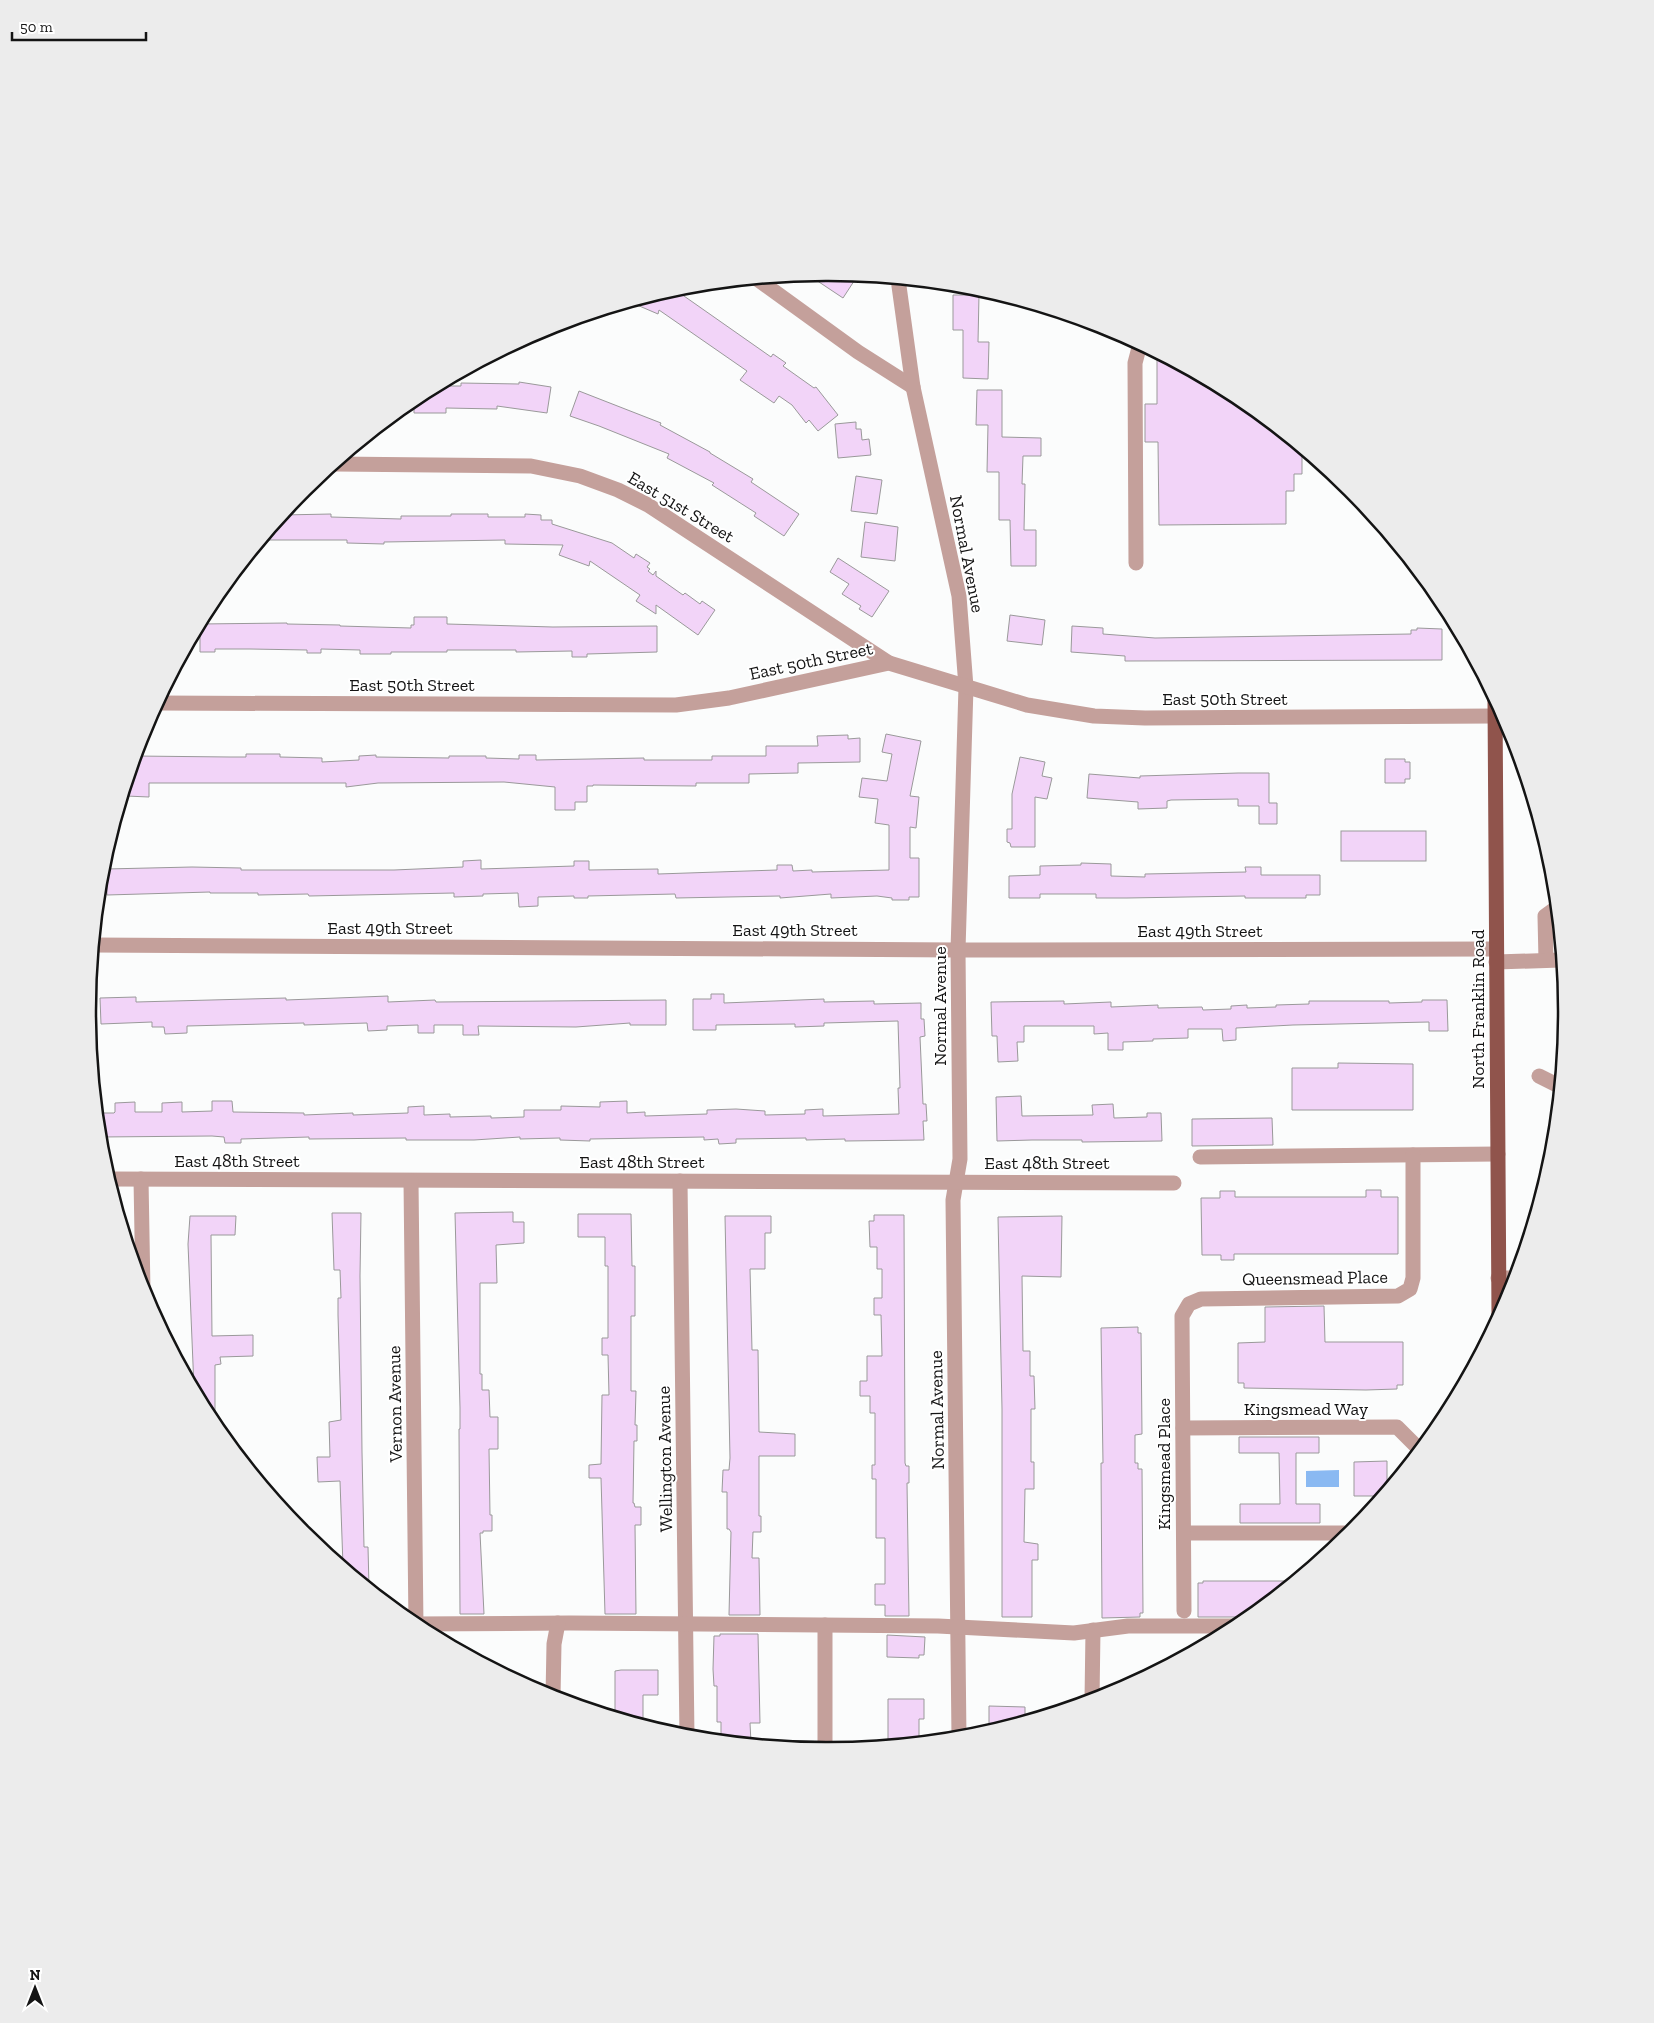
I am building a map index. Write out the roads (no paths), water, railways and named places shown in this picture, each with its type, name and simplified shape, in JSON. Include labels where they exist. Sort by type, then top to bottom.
[{"type":"main road","name":"North Franklin Road","points":[[1496,719],[1498,1300]]},
{"type":"street","points":[[763,284],[858,352],[913,388]]},
{"type":"street","name":"Normal Avenue","points":[[899,285],[913,388],[959,596],[966,687],[958,950],[960,1159],[954,1200],[959,1730]]},
{"type":"street","points":[[1136,563],[1135,364],[1138,351]]},
{"type":"street","name":"East 51st Street","points":[[343,464],[531,466],[580,476],[618,490],[648,505],[889,663]]},
{"type":"street","name":"East 50th Street","points":[[165,704],[676,705],[729,698],[889,663],[1027,705],[1111,718],[1495,716]]},
{"type":"street","points":[[1546,960],[1545,916],[1550,912]]},
{"type":"street","name":"East 49th Street","points":[[100,945],[1496,955],[1556,960]]},
{"type":"street","points":[[1539,1076],[1553,1083]]},
{"type":"street","points":[[1200,1157],[1498,1154]]},
{"type":"street","name":"Queensmead Place","points":[[1182,1316],[1189,1304],[1201,1299],[1398,1296],[1410,1289],[1413,1278],[1413,1155]]},
{"type":"street","name":"East 48th Street","points":[[116,1179],[1174,1183]]},
{"type":"street","points":[[141,1179],[143,1266]]},
{"type":"street","name":"Vernon Avenue","points":[[411,1181],[415,1615]]},
{"type":"street","name":"Wellington Avenue","points":[[680,1181],[687,1728]]},
{"type":"street","points":[[1498,1278],[1507,1278]]},
{"type":"street","name":"Kingsmead Place","points":[[1182,1316],[1184,1611]]},
{"type":"street","name":"Kingsmead Way","points":[[1183,1428],[1397,1427],[1415,1445]]},
{"type":"street","points":[[1184,1533],[1339,1533]]},
{"type":"street","points":[[430,1625],[558,1623],[938,1626],[1074,1633],[1128,1626],[1219,1628]]},
{"type":"street","points":[[553,1689],[554,1644],[558,1623]]},
{"type":"street","points":[[825,1625],[825,1742]]},
{"type":"street","points":[[1092,1692],[1093,1630]]},
{"type":"water","points":[[1339,1470],[1339,1487],[1306,1487],[1306,1471]]}]
